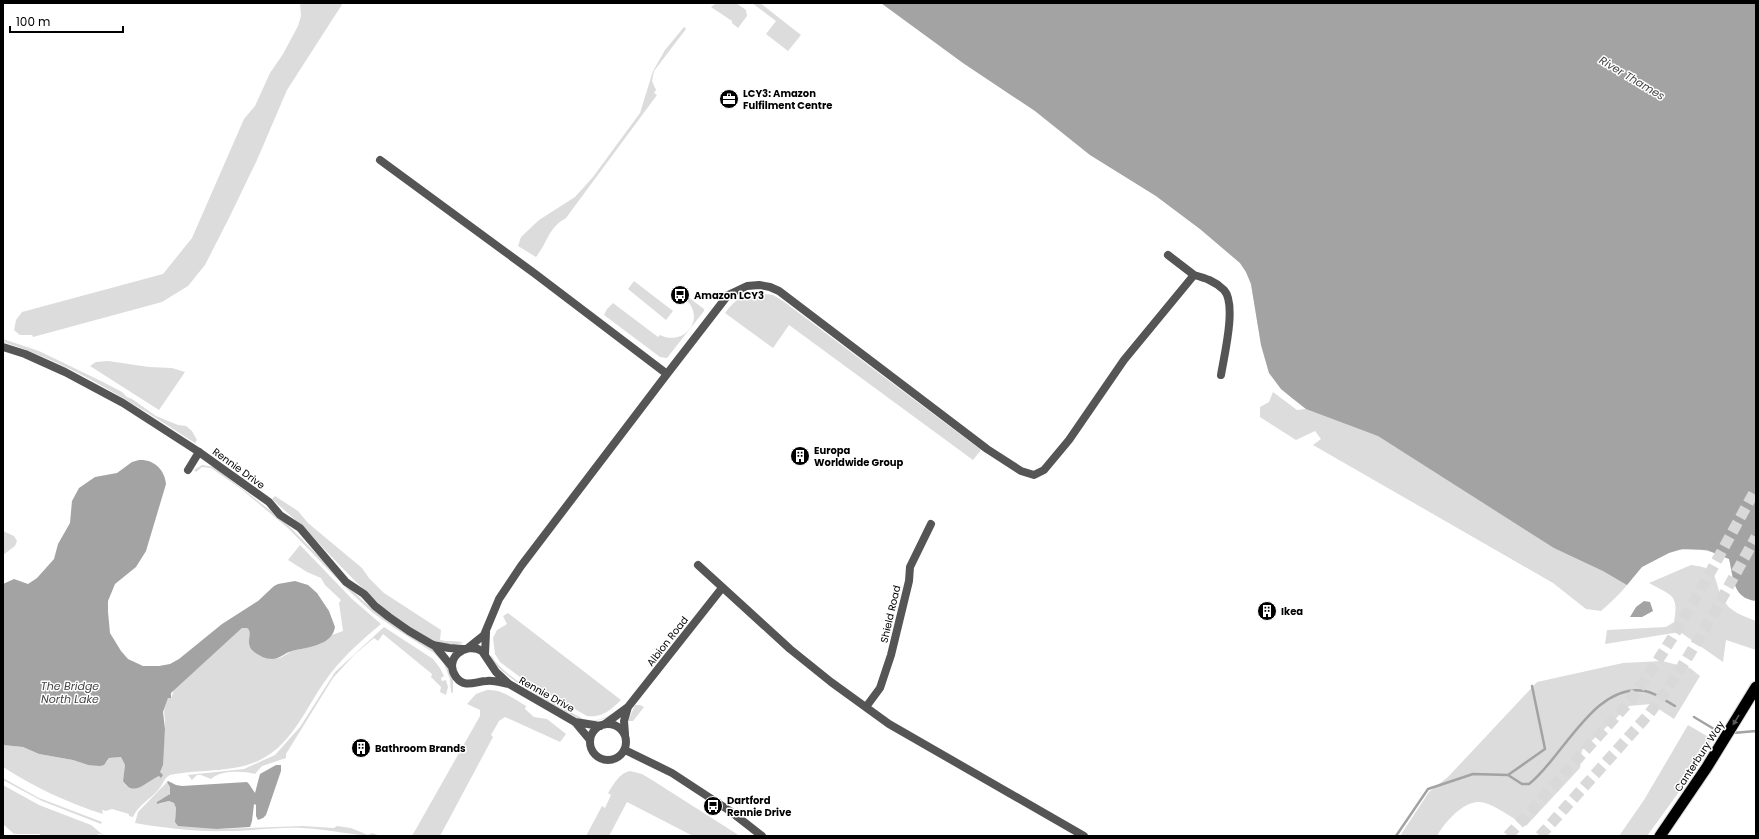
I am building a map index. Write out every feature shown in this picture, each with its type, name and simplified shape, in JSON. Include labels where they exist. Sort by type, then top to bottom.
[{"type":"highway","name":"Canterbury Way","points":[[1660,836],[1707,767],[1756,687]]},
{"type":"street","points":[[380,160],[534,273],[667,374]]},
{"type":"street","points":[[1168,255],[1194,274],[1213,281],[1225,291],[1229,303],[1228,329],[1221,375]]},
{"type":"street","points":[[452,667],[455,656],[484,635],[499,599],[521,566],[728,295],[747,286],[759,285],[770,287],[797,304],[987,449],[1021,471],[1034,475],[1044,470],[1069,440],[1124,360],[1194,274]]},
{"type":"street","name":"Rennie Drive","points":[[3,348],[25,354],[65,372],[123,403],[199,452],[269,502],[280,515],[300,528],[346,582],[364,594],[375,606],[409,632],[433,645],[449,648],[478,648],[485,654],[490,664],[509,684],[575,722],[590,740],[592,752],[601,760],[615,760],[621,756],[625,750]]},
{"type":"street","points":[[188,470],[199,452]]},
{"type":"street","name":"Shield Road","points":[[866,708],[880,688],[894,642],[909,581],[910,567],[931,524]]},
{"type":"street","points":[[698,565],[790,649],[866,708],[905,733],[1084,836]]},
{"type":"street","name":"Albion Road","points":[[602,725],[628,707],[722,588]]},
{"type":"street","points":[[485,654],[486,631]]},
{"type":"street","name":"Rennie Drive","points":[[433,645],[452,667],[456,677],[464,683],[476,684],[495,681],[509,684]]},
{"type":"street","points":[[481,682],[488,674],[490,664]]},
{"type":"street","name":"Albion Road","points":[[625,734],[624,721],[628,707]]},
{"type":"street","name":"Rennie Drive","points":[[575,722],[616,726],[625,734]]},
{"type":"street","points":[[590,740],[595,729],[602,725]]},
{"type":"street","points":[[625,734],[627,745],[625,750],[672,773],[730,811],[762,836]]},
{"type":"shaded area","points":[[300,3],[343,3],[287,90],[257,160],[230,216],[205,265],[188,286],[162,302],[33,337],[32,335],[20,335],[14,330],[16,320],[22,312],[163,274],[192,238],[244,119],[255,106],[270,73],[283,54],[298,26],[301,16]]},
{"type":"shaded area","points":[[717,3],[736,3],[746,10],[747,16],[738,28],[732,23],[732,21],[711,7]]},
{"type":"shaded area","points":[[752,3],[760,3],[801,35],[788,51],[766,34],[776,21]]},
{"type":"shaded area","points":[[881,3],[1756,517],[1756,601],[1748,599],[1738,591],[1733,580],[1729,559],[1707,551],[1685,549],[1663,554],[1643,566],[1638,570],[1621,592],[1601,611],[1586,609],[1553,583],[1313,445],[1321,439],[1315,431],[1296,440],[1260,417],[1260,407],[1269,402],[1273,392],[1297,410],[1306,409],[1281,389],[1269,373],[1261,345],[1251,284],[1240,263],[1200,229],[1156,196],[1090,155],[1035,111],[963,63]]},
{"type":"shaded area","points":[[684,27],[686,29],[654,71],[652,81],[656,90],[654,93],[657,95],[566,218],[555,226],[536,257],[518,246],[521,237],[539,220],[575,197],[593,177],[640,113],[653,71],[665,50]]},
{"type":"shaded area","points":[[634,281],[673,311],[666,320],[628,289]]},
{"type":"shaded area","points":[[755,293],[773,295],[783,301],[981,450],[973,460],[789,325],[773,348],[725,313],[738,300]]},
{"type":"shaded area","points":[[688,297],[704,309],[704,311],[690,329],[694,315],[692,307],[686,300]]},
{"type":"shaded area","points":[[613,303],[658,337],[660,335],[669,338],[677,337],[690,329],[667,358],[660,357],[604,315]]},
{"type":"shaded area","points":[[3,339],[39,351],[103,382],[122,392],[127,397],[156,416],[178,425],[186,426],[192,431],[197,440],[195,443],[126,400],[78,373],[29,351],[3,342]]},
{"type":"shaded area","points":[[108,361],[149,367],[172,368],[185,372],[159,410],[90,366],[96,362]]},
{"type":"shaded area","points":[[202,465],[214,467],[285,522],[363,601],[402,631],[435,650],[447,666],[453,679],[453,693],[451,692],[450,679],[444,664],[434,653],[373,613],[349,591],[289,529],[240,488],[211,468],[202,467],[196,472],[194,470]]},
{"type":"shaded area","points":[[275,496],[298,511],[308,523],[362,568],[369,578],[384,593],[441,630],[440,640],[463,643],[445,643],[424,636],[402,622],[358,584],[308,532],[272,499]]},
{"type":"shaded area","points":[[3,531],[14,536],[17,541],[15,546],[3,555]]},
{"type":"shaded area","points":[[300,545],[352,599],[381,624],[336,666],[291,734],[271,754],[248,765],[170,775],[165,779],[156,793],[138,809],[133,817],[129,816],[129,814],[112,809],[106,811],[102,810],[103,814],[64,800],[39,788],[3,767],[3,745],[23,747],[39,754],[73,760],[88,765],[107,762],[109,758],[121,757],[125,765],[123,781],[126,786],[142,786],[148,781],[159,776],[165,735],[164,711],[168,698],[171,698],[174,690],[242,628],[247,628],[249,630],[249,644],[253,651],[261,656],[271,659],[280,658],[292,651],[318,645],[332,635],[343,631],[339,603],[341,600],[325,585],[321,578],[307,572],[288,560]]},
{"type":"shaded area","points":[[1691,565],[1707,569],[1711,572],[1723,599],[1729,607],[1737,613],[1756,621],[1756,650],[1726,640],[1723,662],[1680,632],[1605,644],[1607,630],[1666,627],[1674,622],[1675,606],[1672,597],[1649,583]]},
{"type":"shaded area","points":[[508,613],[621,700],[614,707],[602,714],[597,716],[587,716],[524,680],[500,662],[495,654],[493,638],[497,630],[507,624],[503,616]]},
{"type":"shaded area","points":[[384,627],[433,659],[444,676],[441,678],[442,681],[446,680],[448,687],[446,695],[440,692],[441,687],[431,677],[432,674],[383,634],[378,641],[374,638],[354,655],[333,678],[286,754],[286,758],[262,766],[255,774],[244,772],[226,773],[215,776],[211,779],[197,775],[192,780],[188,775],[244,769],[275,755],[300,727],[335,672]]},
{"type":"shaded area","points":[[491,655],[498,664],[519,682],[532,691],[583,719],[597,720],[611,714],[612,715],[601,720],[593,721],[581,720],[515,681],[494,663]]},
{"type":"shaded area","points":[[1662,661],[1690,668],[1700,676],[1674,719],[1651,704],[1629,706],[1582,750],[1580,768],[1526,826],[1495,807],[1478,802],[1464,807],[1457,812],[1445,824],[1437,836],[1400,836],[1429,792],[1448,777],[1537,682],[1623,663]]},
{"type":"shaded area","points":[[487,690],[498,691],[512,698],[526,706],[525,709],[534,717],[547,719],[566,734],[560,742],[505,717],[499,721],[491,735],[493,737],[440,836],[412,836],[480,716],[480,710],[467,704],[476,694]]},
{"type":"shaded area","points":[[635,705],[644,707],[633,721],[628,721]]},
{"type":"shaded area","points":[[1688,725],[1712,739],[1676,796],[1647,836],[1619,836],[1644,800]]},
{"type":"shaded area","points":[[630,771],[642,774],[740,836],[693,836],[627,802],[609,836],[586,836],[602,806],[605,808],[611,795],[608,793],[620,776]]},
{"type":"shaded area","points":[[3,778],[39,798],[102,822],[101,824],[42,801],[3,780]]},
{"type":"shaded area","points":[[167,782],[171,788],[171,791],[166,797],[160,800],[159,804],[169,801],[174,803],[176,808],[175,819],[217,829],[303,826],[334,828],[337,826],[351,828],[368,835],[372,833],[381,836],[361,835],[302,828],[203,831],[135,823],[138,812]]},
{"type":"shaded area","points":[[3,785],[39,805],[91,825],[102,834],[107,835],[42,836],[39,834],[14,834],[3,824]]},
{"type":"water","name":"River Thames","points":[[881,3],[1756,3],[1756,601],[1742,596],[1738,591],[1733,580],[1729,559],[1707,550],[1682,549],[1669,553],[1642,567],[1627,585],[1603,571],[1554,548],[1378,436],[1306,409],[1281,389],[1269,373],[1261,345],[1251,284],[1240,263],[1200,229],[1156,196],[1090,155],[1035,111],[963,63]]},
{"type":"water","name":"The Bridge North Lake","points":[[139,460],[149,461],[158,466],[163,474],[166,484],[146,551],[136,567],[115,584],[108,601],[110,633],[121,651],[128,659],[143,666],[170,664],[179,659],[222,624],[258,601],[274,586],[295,581],[308,585],[317,593],[329,611],[335,627],[333,633],[324,642],[311,647],[289,652],[272,659],[256,654],[252,650],[249,645],[249,630],[247,628],[242,628],[171,693],[171,698],[168,698],[163,712],[165,729],[163,765],[160,772],[163,775],[161,778],[159,776],[140,787],[131,788],[123,781],[125,765],[121,757],[109,758],[104,765],[100,766],[88,765],[73,760],[39,754],[23,747],[3,745],[3,584],[14,579],[28,584],[37,578],[54,559],[58,544],[70,523],[72,501],[79,488],[95,477],[117,473],[132,462]]},
{"type":"water","points":[[1644,601],[1650,602],[1653,611],[1642,617],[1630,617],[1636,607]]},
{"type":"water","points":[[276,765],[281,765],[281,771],[266,815],[258,820],[256,816],[256,805],[254,804],[250,827],[217,829],[178,826],[175,822],[176,808],[174,803],[169,801],[157,804],[157,802],[170,794],[168,781],[182,786],[247,782],[255,793],[260,774]]},
{"type":"waterway","points":[[1508,775],[1545,749],[1532,686]]},
{"type":"waterway","points":[[1396,836],[1428,789],[1473,774],[1508,775],[1522,784],[1529,784],[1554,758],[1595,709],[1610,698],[1627,691],[1645,691],[1657,695],[1675,706]]},
{"type":"waterway","points":[[1694,717],[1714,729],[1726,731]]},
{"type":"waterway","points":[[1733,733],[1756,731]]},
{"type":"tunnel","points":[[1508,836],[1629,702],[1647,677],[1680,625],[1756,489]]},
{"type":"tunnel","points":[[1540,836],[1649,714],[1679,672],[1756,537]]},
{"type":"place","name":"LCY3: Amazon Fulfilment Centre","points":[[729,99]]},
{"type":"place","name":"Amazon LCY3","points":[[680,295]]},
{"type":"place","name":"Europa Worldwide Group","points":[[800,456]]},
{"type":"place","name":"Ikea","points":[[1267,611]]},
{"type":"place","name":"Bathroom Brands","points":[[361,748]]},
{"type":"place","name":"Dartford Rennie Drive","points":[[713,806]]}]
